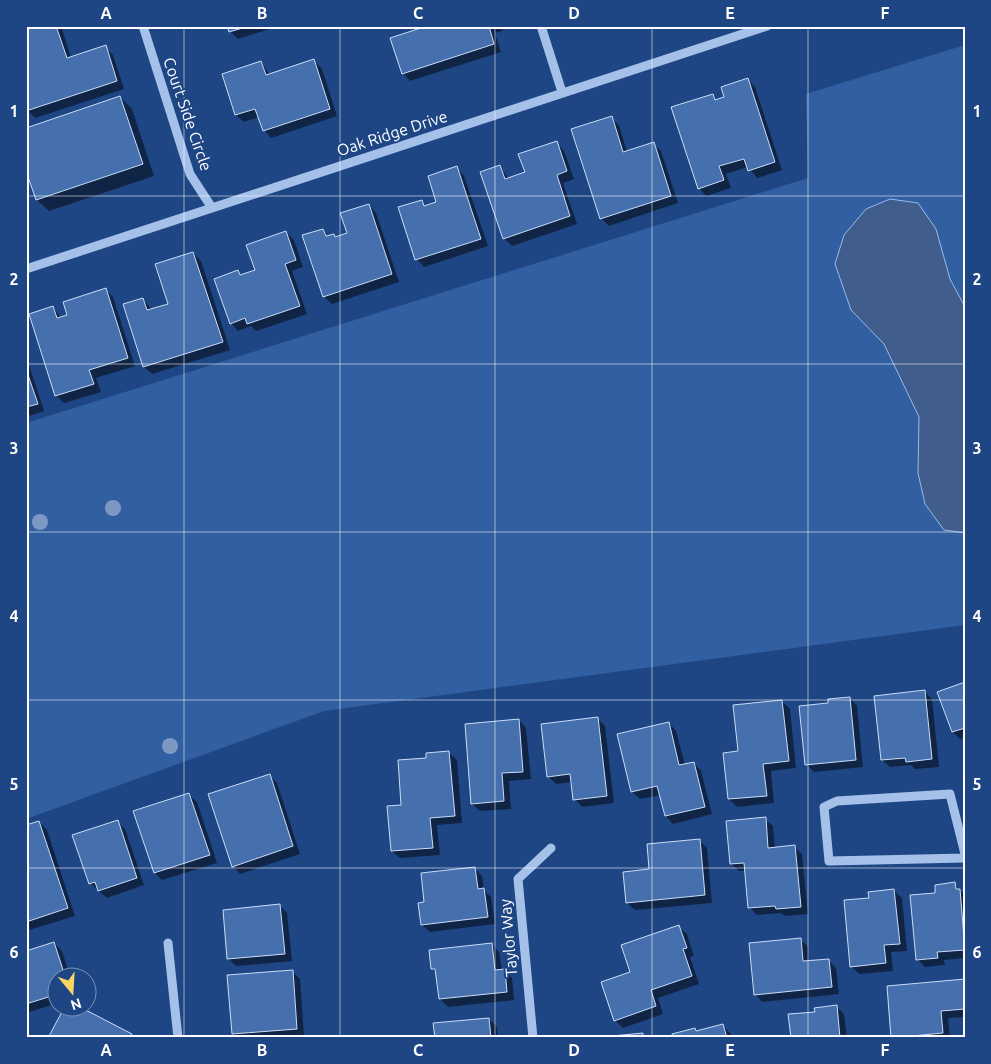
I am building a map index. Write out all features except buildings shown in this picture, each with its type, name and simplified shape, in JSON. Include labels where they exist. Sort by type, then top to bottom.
[{"type":"street","name":"Court Side Circle","points":[[143,26],[190,174],[212,208]]},
{"type":"street","points":[[541,26],[562,92]]},
{"type":"street","name":"Oak Ridge Drive","points":[[26,269],[767,26]]},
{"type":"street","points":[[965,854],[950,794],[837,801],[824,808],[830,861],[965,858]]},
{"type":"street","name":"Taylor Way","points":[[533,1038],[518,879],[550,848]]},
{"type":"street","points":[[168,943],[178,1038]]},
{"type":"shaded area","points":[[965,45],[965,625],[324,711],[26,819],[26,423],[808,178],[806,94]]},
{"type":"shaded area","points":[[890,199],[918,203],[936,229],[950,279],[965,307],[965,533],[944,530],[925,504],[918,473],[919,417],[884,344],[851,310],[835,264],[844,235],[866,209]]}]
